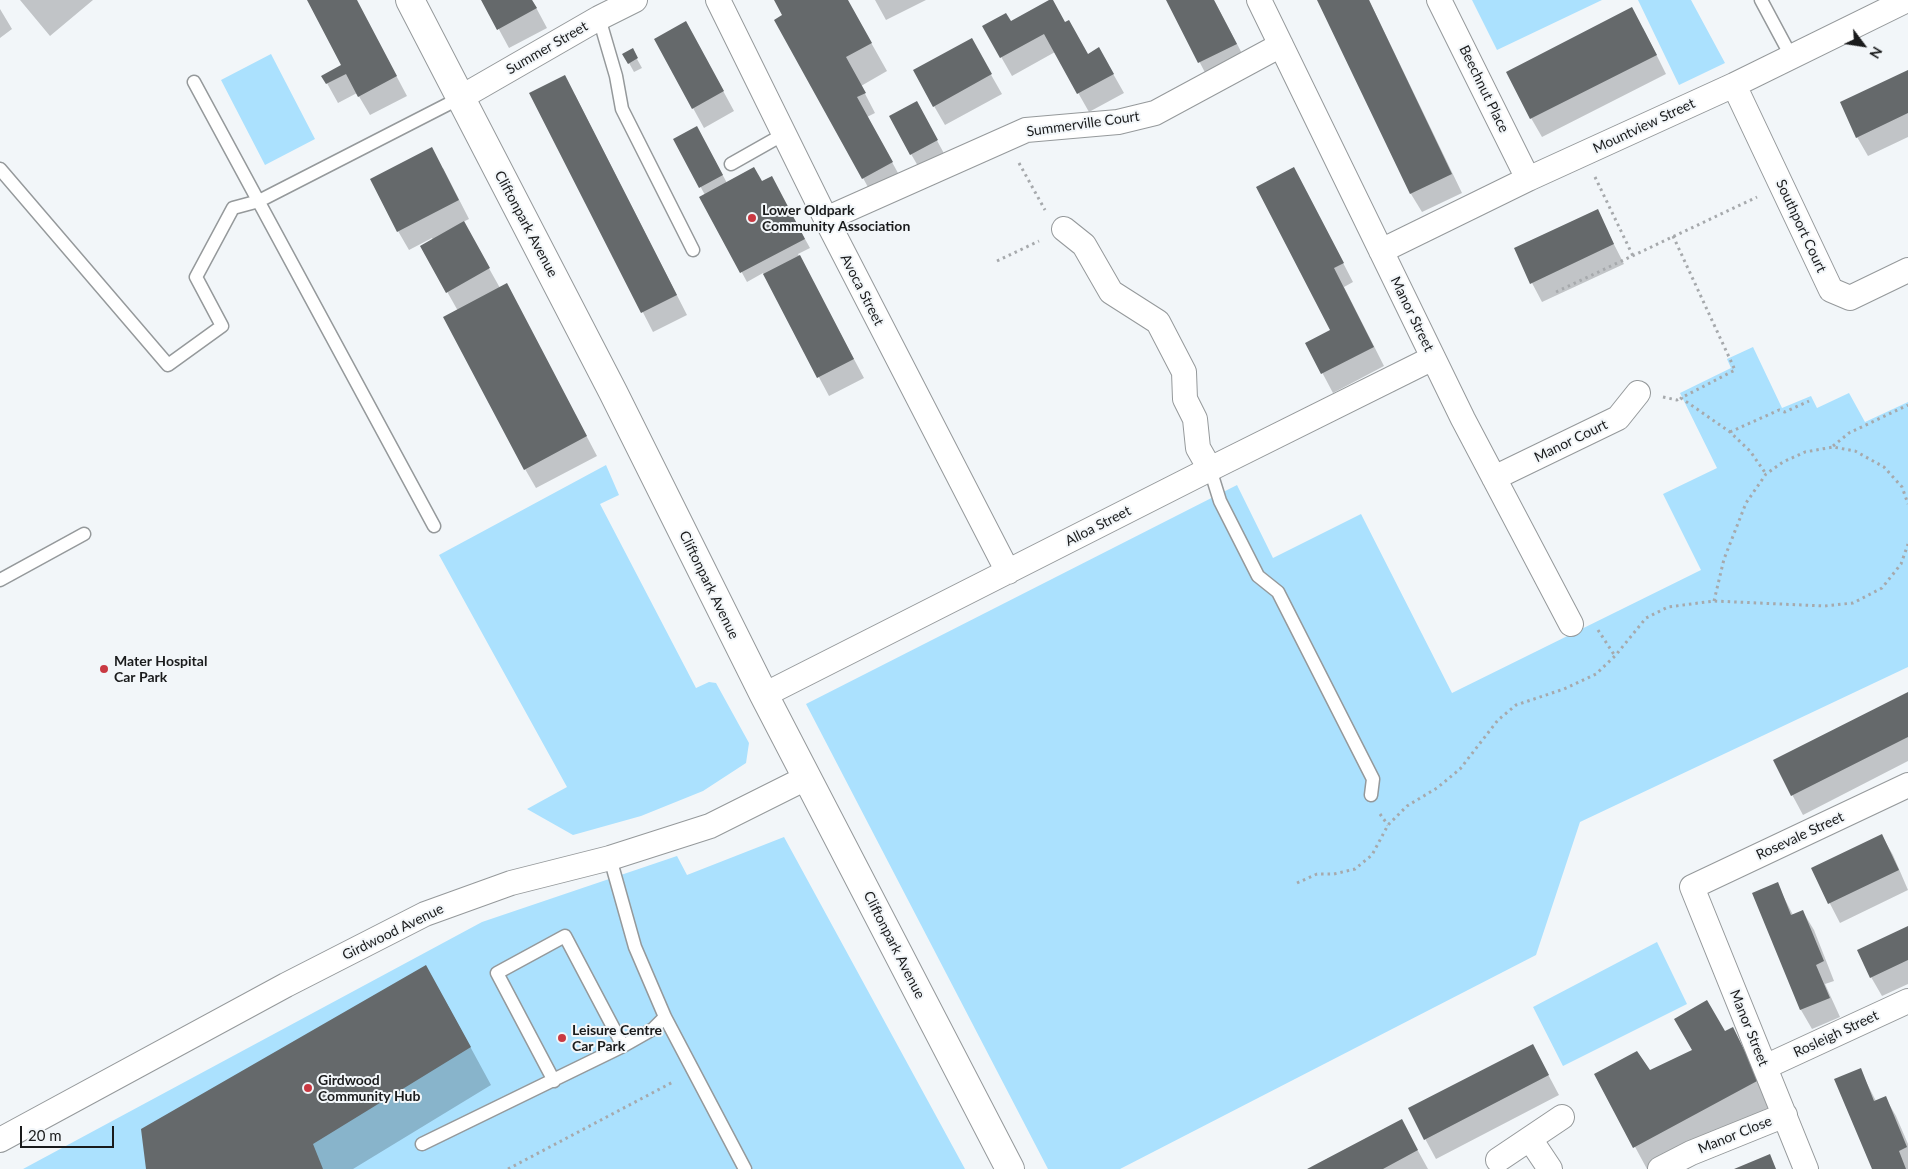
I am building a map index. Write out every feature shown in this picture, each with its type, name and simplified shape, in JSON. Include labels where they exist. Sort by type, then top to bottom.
[{"type":"street","name":"Cliftonpark Avenue","points":[[410,0],[613,392],[764,695],[1010,1169]]},
{"type":"street","name":"Summer Street","points":[[460,98],[597,9],[634,0]]},
{"type":"street","name":"Avoca Street","points":[[718,0],[826,219],[1008,572]]},
{"type":"street","name":"Manor Street","points":[[1259,0],[1433,358],[1571,624]]},
{"type":"street","name":"Beechnut Place","points":[[1439,0],[1528,179]]},
{"type":"street","name":"Mountview Street","points":[[1381,250],[1528,179],[1734,85],[1907,0]]},
{"type":"street","name":"Summerville Court","points":[[826,219],[1026,130],[1118,122],[1155,113],[1281,45]]},
{"type":"street","name":"Southport Court","points":[[1734,85],[1831,290],[1850,298],[1908,270]]},
{"type":"street","points":[[1064,229],[1084,245],[1110,292],[1158,322],[1184,372],[1184,399],[1195,419],[1198,448],[1210,469]]},
{"type":"street","name":"Alloa Street","points":[[764,695],[1433,358]]},
{"type":"street","name":"Manor Court","points":[[1494,478],[1618,418],[1638,392]]},
{"type":"street","name":"Girdwood Avenue","points":[[0,1140],[286,985],[424,914],[511,883],[610,858],[710,826],[808,777]]},
{"type":"street","name":"Rosevale Street","points":[[1692,887],[1908,785]]},
{"type":"street","name":"Manor Street","points":[[1692,887],[1806,1169]]},
{"type":"street","name":"Rosleigh Street","points":[[1765,1067],[1908,1001]]},
{"type":"street","name":"Manor Close","points":[[1660,1169],[1691,1153],[1785,1115]]},
{"type":"street","points":[[1498,1160],[1562,1117]]},
{"type":"street","points":[[1530,1139],[1550,1169]]},
{"type":"lane","points":[[1761,0],[1791,56]]},
{"type":"lane","points":[[597,9],[616,76],[622,109],[693,250]]},
{"type":"lane","points":[[194,82],[434,526]]},
{"type":"lane","points":[[0,169],[168,365],[222,326],[196,277],[233,208],[259,201],[460,98]]},
{"type":"lane","points":[[731,164],[784,134]]},
{"type":"lane","points":[[1210,469],[1220,501],[1258,576],[1278,592],[1372,779],[1371,795]]},
{"type":"lane","points":[[0,580],[84,534]]},
{"type":"lane","points":[[610,858],[634,947],[665,1018],[745,1169]]},
{"type":"lane","points":[[554,1081],[496,973],[565,936],[623,1046]]},
{"type":"lane","points":[[422,1144],[623,1046],[653,1029],[665,1018]]},
{"type":"path","points":[[997,261],[1064,229],[1048,215],[1006,138]]},
{"type":"path","points":[[1584,154],[1633,256]]},
{"type":"path","points":[[1556,292],[1782,186]]},
{"type":"path","points":[[1674,236],[1735,370],[1676,400]]},
{"type":"path","points":[[1681,398],[1730,432],[1750,451],[1766,474]]},
{"type":"path","points":[[1730,432],[1780,410],[1785,412],[1809,401]]},
{"type":"path","points":[[1833,447],[1849,433],[1908,405]]},
{"type":"path","points":[[1714,601],[1724,559],[1746,502],[1766,474],[1783,462],[1805,452],[1833,447],[1856,451],[1884,467],[1902,487],[1908,504]]},
{"type":"path","points":[[1297,883],[1317,874],[1334,874],[1355,869],[1372,855],[1388,826],[1407,806],[1437,788],[1460,769],[1498,720],[1516,706],[1564,689],[1596,674],[1615,656],[1646,618],[1668,607],[1714,601],[1824,606],[1853,603],[1882,588],[1901,564],[1908,544]]},
{"type":"path","points":[[508,1169],[694,1071]]},
{"type":"shaded area","points":[[1472,0],[1602,0],[1497,50]]},
{"type":"shaded area","points":[[1638,0],[1691,0],[1725,63],[1679,85]]},
{"type":"shaded area","points":[[271,54],[315,139],[265,165],[221,80]]},
{"type":"shaded area","points":[[1753,347],[1782,408],[1811,396],[1817,408],[1849,393],[1865,422],[1908,402],[1908,667],[1580,822],[1536,955],[1120,1169],[1048,1169],[806,704],[1237,485],[1273,558],[1361,514],[1452,693],[1701,570],[1663,494],[1717,468],[1680,393],[1731,368],[1727,359]]},
{"type":"shaded area","points":[[606,465],[619,495],[600,504],[696,688],[709,682],[716,683],[749,743],[746,763],[703,791],[641,816],[573,835],[527,809],[567,787],[439,555]]},
{"type":"shaded area","points":[[784,837],[965,1169],[23,1169],[482,922],[677,856],[687,875]]},
{"type":"shaded area","points":[[1657,942],[1687,1004],[1563,1066],[1533,1007]]},
{"type":"building","points":[[307,0],[357,0],[397,76],[358,97],[346,74],[326,84],[321,76],[341,65]]},
{"type":"building","points":[[481,0],[532,0],[537,8],[497,30]]},
{"type":"building","points":[[774,0],[848,0],[872,43],[846,57],[866,93],[857,97],[893,162],[862,179],[774,20],[782,15]]},
{"type":"building","points":[[1049,0],[1053,0],[1065,22],[1069,20],[1088,54],[1099,47],[1114,74],[1077,94],[1044,34],[1000,58],[982,26],[1006,13],[1011,21]]},
{"type":"building","points":[[1166,0],[1214,0],[1237,44],[1198,63]]},
{"type":"building","points":[[1317,0],[1369,0],[1452,174],[1410,194]]},
{"type":"building","points":[[1632,7],[1657,55],[1530,119],[1506,72]]},
{"type":"building","points":[[686,21],[724,91],[692,109],[654,39]]},
{"type":"building","points":[[972,38],[992,74],[933,107],[913,70]]},
{"type":"building","points":[[633,48],[638,58],[628,64],[622,54]]},
{"type":"building","points":[[1908,70],[1908,113],[1856,138],[1840,102]]},
{"type":"building","points":[[565,75],[677,295],[641,313],[529,93]]},
{"type":"building","points":[[917,101],[938,140],[910,155],[889,116]]},
{"type":"building","points":[[697,126],[723,175],[699,188],[673,139]]},
{"type":"building","points":[[432,147],[459,200],[397,232],[370,179]]},
{"type":"building","name":"Lower Oldpark Community Association","points":[[754,167],[762,181],[772,176],[805,239],[740,273],[699,197]]},
{"type":"building","points":[[1294,167],[1344,263],[1334,268],[1374,347],[1321,374],[1305,343],[1330,330],[1256,187]]},
{"type":"building","points":[[1598,209],[1614,244],[1530,284],[1514,248]]},
{"type":"building","points":[[464,221],[490,268],[446,293],[420,246]]},
{"type":"building","points":[[800,255],[854,359],[817,378],[763,274]]},
{"type":"building","points":[[507,283],[587,436],[524,470],[443,317]]},
{"type":"building","points":[[1908,692],[1908,737],[1791,796],[1773,760]]},
{"type":"building","points":[[1882,834],[1899,870],[1828,904],[1811,868]]},
{"type":"building","points":[[1778,882],[1791,915],[1803,910],[1824,961],[1816,965],[1830,998],[1800,1010],[1752,893]]},
{"type":"building","points":[[1908,926],[1908,960],[1870,978],[1857,950]]},
{"type":"building","name":"Girdwood Community Hub","points":[[426,965],[471,1047],[313,1144],[323,1169],[146,1169],[141,1129]]},
{"type":"building","points":[[1707,1000],[1725,1031],[1733,1027],[1759,1080],[1633,1148],[1594,1074],[1637,1051],[1650,1070],[1692,1050],[1674,1019]]},
{"type":"building","points":[[1533,1044],[1549,1075],[1424,1140],[1408,1108]]},
{"type":"building","points":[[1861,1068],[1874,1101],[1886,1096],[1907,1147],[1899,1151],[1906,1169],[1872,1169],[1834,1079]]},
{"type":"building","points":[[1402,1119],[1418,1150],[1383,1169],[1307,1169]]},
{"type":"building","points":[[1770,1154],[1776,1169],[1734,1169]]},
{"type":"place","name":"Lower Oldpark Community Association","points":[[752,218]]},
{"type":"place","name":"Mater Hospital Car Park","points":[[104,669]]},
{"type":"place","name":"Leisure Centre Car Park","points":[[562,1038]]},
{"type":"place","name":"Girdwood Community Hub","points":[[308,1088]]}]
